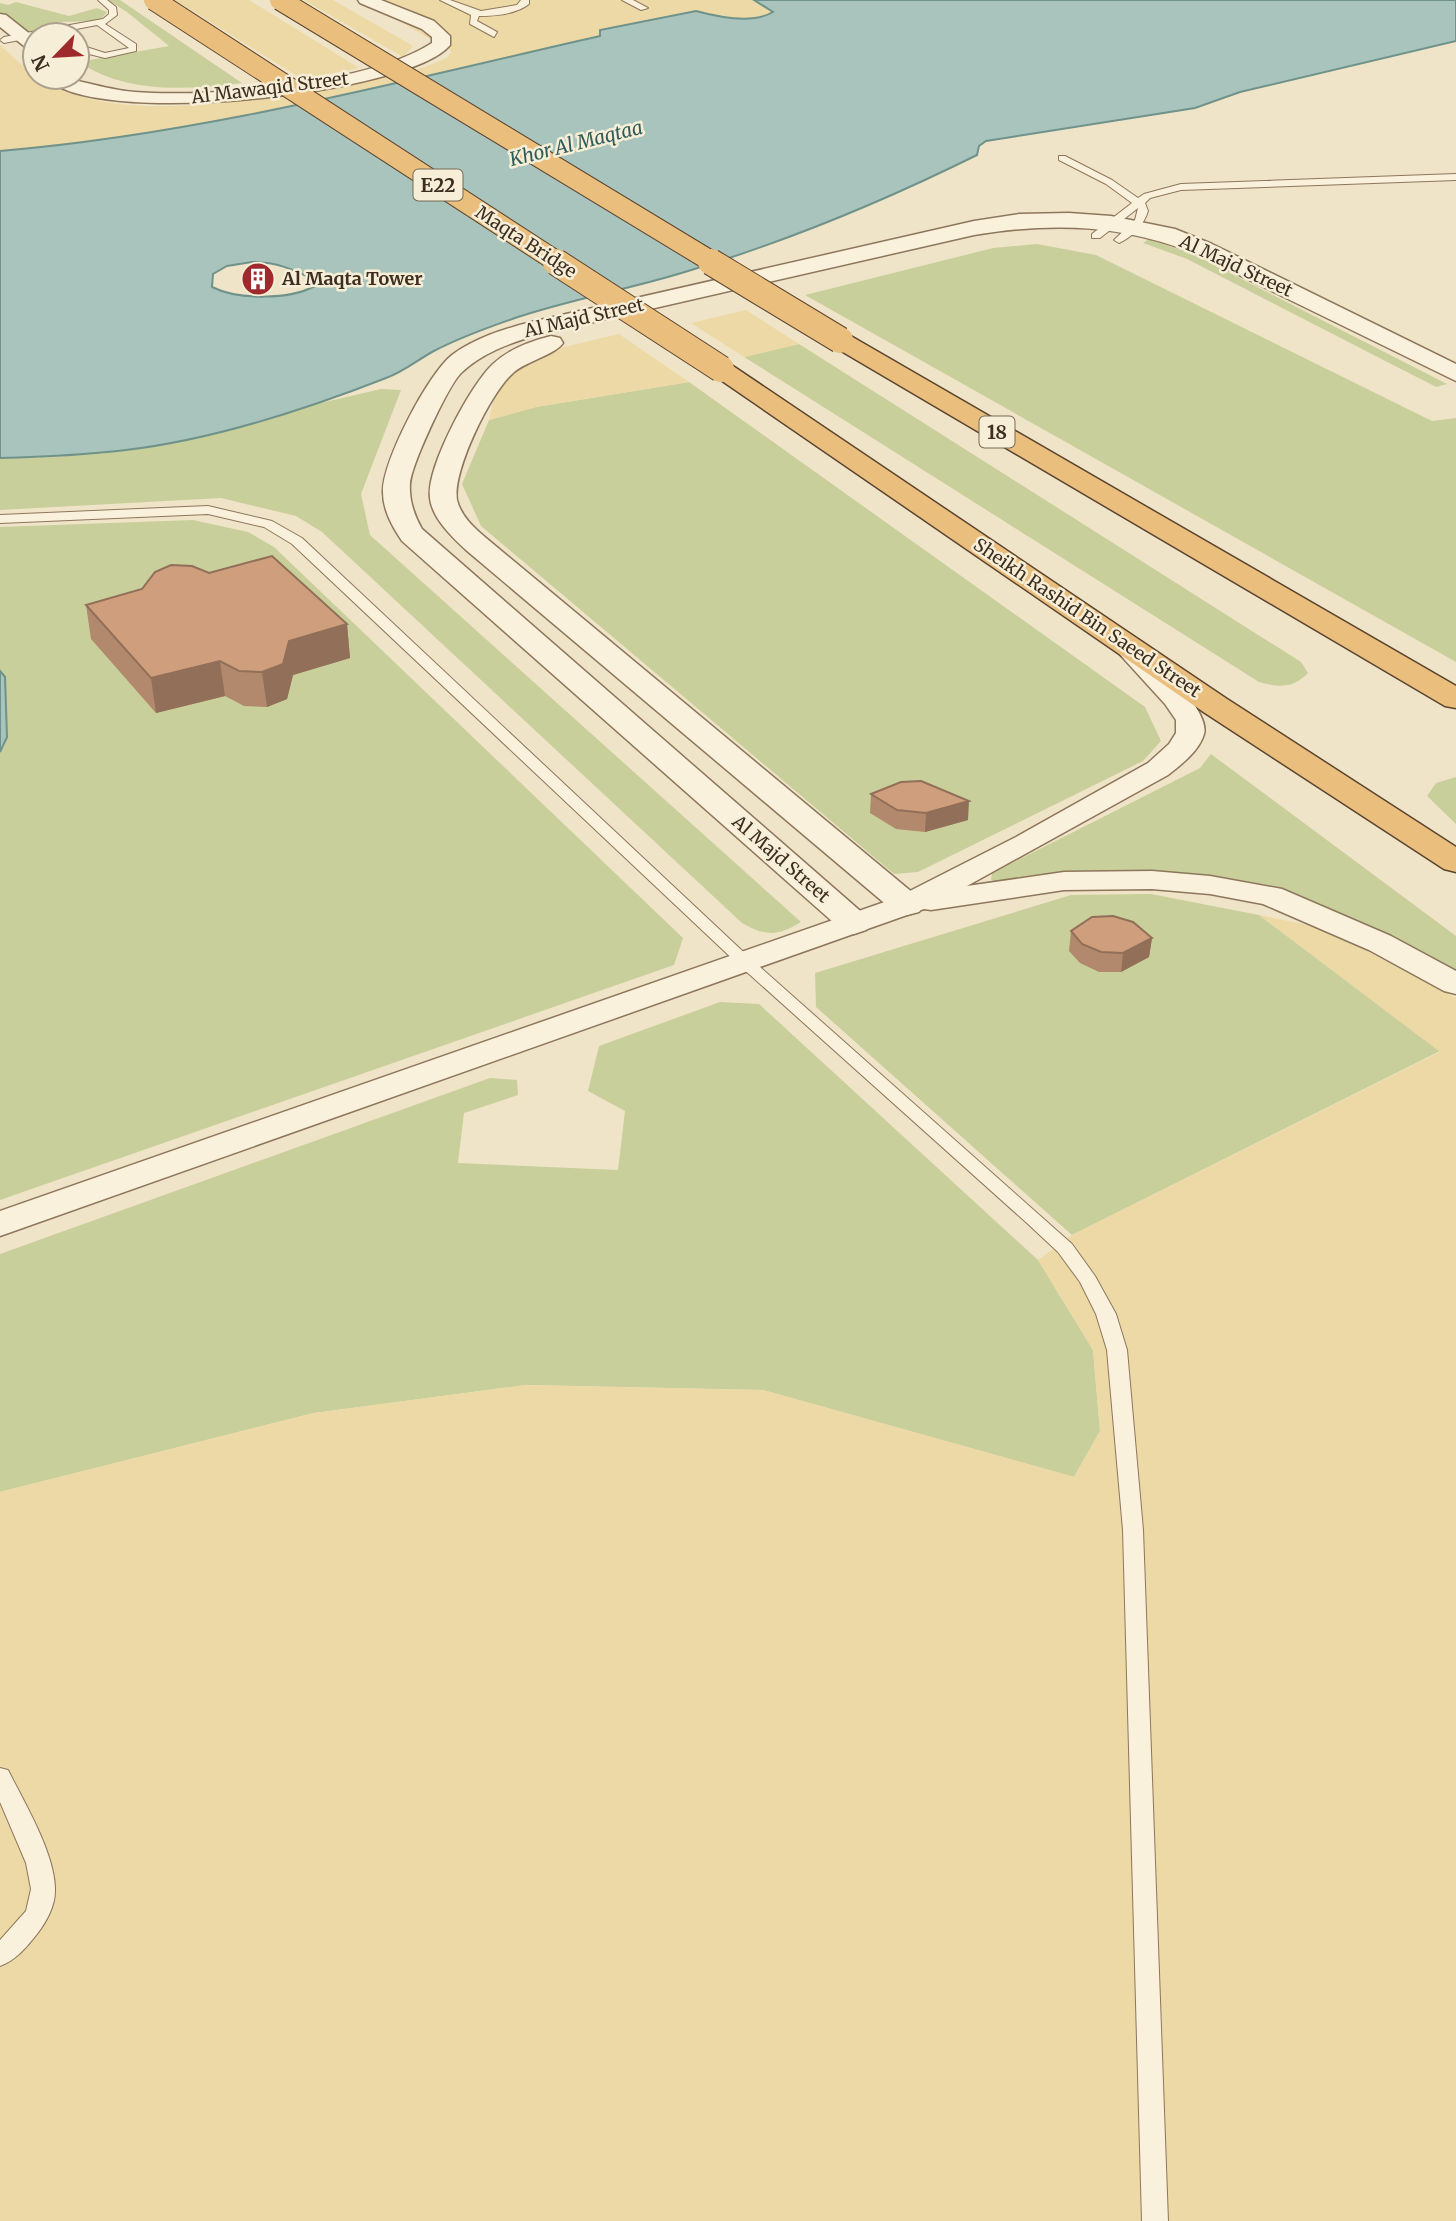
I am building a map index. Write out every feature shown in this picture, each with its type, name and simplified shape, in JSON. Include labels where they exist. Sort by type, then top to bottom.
[{"type":"highway","name":"Maqta Bridge","points":[[154,0],[721,369]]},
{"type":"highway","name":"18","points":[[280,0],[840,340],[1456,699]]},
{"type":"highway","name":"Sheikh Rashid Bin Saeed Street","points":[[721,369],[1216,706],[1456,862]]},
{"type":"highway","points":[[1216,706],[1456,889]]},
{"type":"street","points":[[346,0],[413,31],[417,44],[398,64]]},
{"type":"street","points":[[366,0],[428,25],[441,36],[441,45],[433,54],[398,64]]},
{"type":"street","points":[[0,19],[21,31]]},
{"type":"street","points":[[2,38],[21,52]]},
{"type":"street","name":"Al Mawaqid Street","points":[[91,79],[128,89],[198,92],[398,64]]},
{"type":"street","name":"Al Mawaqid Street","points":[[91,91],[157,99],[202,99],[372,74],[398,64]]},
{"type":"street","name":"Al Majd Street","points":[[854,923],[424,548],[403,523],[395,497],[398,472],[442,379],[450,369],[475,350],[510,335],[996,224],[1044,220],[1120,226],[1187,241],[1456,374]]},
{"type":"street","name":"Al Majd Street","points":[[907,905],[462,533],[446,507],[443,481],[491,379],[516,359],[534,350],[578,336],[996,239],[1120,226],[1161,252],[1194,265],[1456,399]]},
{"type":"street","points":[[0,1224],[907,905],[1027,843],[1158,769],[1181,749],[1190,733],[1190,720],[1175,698],[1121,641]]},
{"type":"street","points":[[907,905],[1064,881],[1152,880],[1210,885],[1270,896],[1380,943],[1456,984]]},
{"type":"lane","points":[[91,26],[110,18],[114,12],[111,6],[102,0]]},
{"type":"lane","points":[[444,0],[475,14],[520,7],[526,4],[525,0]]},
{"type":"lane","points":[[626,0],[644,8]]},
{"type":"lane","points":[[475,14],[472,22],[494,34]]},
{"type":"lane","points":[[91,54],[126,52],[134,48],[100,24]]},
{"type":"lane","points":[[2,38],[21,38]]},
{"type":"lane","points":[[1062,158],[1109,182],[1120,226]]},
{"type":"lane","points":[[1120,226],[1153,193],[1201,184],[1456,177]]},
{"type":"lane","points":[[0,519],[208,510],[268,524],[298,541],[745,962],[1065,1248],[1088,1280],[1106,1314],[1117,1350],[1133,1530],[1155,2221]]},
{"type":"lane","points":[[0,1777],[39,1868],[43,1890],[37,1914],[22,1938],[0,1955]]},
{"type":"green space","points":[[108,0],[120,0],[242,83],[158,87],[117,80],[91,69],[91,60],[169,46]]},
{"type":"green space","points":[[16,2],[69,16],[97,8],[107,12],[99,21],[21,21],[21,28],[0,14],[0,3],[8,5]]},
{"type":"green space","points":[[1149,239],[1197,256],[1447,384],[1436,387],[1187,259],[1143,243]]},
{"type":"green space","points":[[1037,244],[1096,255],[1432,421],[1456,418],[1456,662],[805,295],[993,248]]},
{"type":"green space","points":[[799,344],[1301,662],[1308,673],[1292,684],[1273,685],[1259,682],[744,357]]},
{"type":"green space","points":[[689,382],[1145,707],[1161,741],[1143,761],[918,872],[894,874],[481,526],[462,484],[489,420],[536,407]]},
{"type":"green space","points":[[381,389],[401,390],[361,494],[370,535],[801,922],[772,933],[758,931],[742,923],[322,532],[296,516],[221,498],[0,510],[0,458],[57,457],[129,450],[196,437],[299,408]]},
{"type":"green space","points":[[193,520],[248,532],[274,547],[683,938],[674,965],[0,1200],[0,752],[7,737],[5,678],[0,671],[0,527]]},
{"type":"green space","points":[[1211,754],[1456,936],[1456,975],[1277,887],[1148,870],[1060,874],[1004,884],[991,880],[992,873],[1200,768]]},
{"type":"green space","points":[[1456,777],[1456,824],[1427,796],[1436,783]]},
{"type":"green space","points":[[1151,894],[1259,915],[1440,1051],[1072,1235],[816,1007],[815,973],[1071,895]]},
{"type":"green space","points":[[720,1002],[759,1004],[1038,1260],[1093,1350],[1100,1431],[1074,1477],[763,1390],[526,1385],[314,1413],[0,1492],[0,1254],[490,1078],[517,1080],[518,1095],[464,1113],[458,1163],[618,1170],[625,1111],[588,1091],[599,1046]]},
{"type":"sand","points":[[175,0],[249,0],[359,68],[302,79]]},
{"type":"sand","points":[[304,0],[333,0],[413,46],[403,57]]},
{"type":"sand","points":[[363,0],[754,0],[774,11],[746,19],[725,18],[696,11],[601,30],[600,36],[302,104],[152,132],[0,151],[0,45],[21,64],[21,91],[65,91],[90,99],[158,106],[228,102],[374,79],[419,69],[448,57],[451,51]]},
{"type":"sand","points":[[746,310],[799,344],[744,357],[691,323]]},
{"type":"sand","points":[[619,334],[689,382],[536,407],[489,420],[498,382],[530,360],[556,349]]},
{"type":"sand","points":[[1259,915],[1323,928],[1456,998],[1456,2221],[0,2221],[0,1492],[314,1413],[526,1385],[763,1390],[1074,1477],[1100,1431],[1093,1350],[1038,1260],[1072,1235],[1440,1052]]},
{"type":"water","name":"Khor Al Maqtaa","points":[[754,0],[1456,0],[1456,41],[1240,92],[1195,108],[986,141],[979,146],[977,155],[871,204],[799,233],[688,271],[504,322],[442,347],[392,376],[258,422],[191,439],[126,450],[0,458],[0,151],[151,132],[302,104],[600,36],[600,30],[696,11],[746,19],[773,12]],"holes":[[[261,262],[299,273],[314,280],[315,286],[292,294],[264,297],[235,294],[212,287],[213,274],[227,266]]]},
{"type":"water","points":[[0,671],[5,677],[7,737],[0,752]]},
{"type":"building","points":[[272,556],[347,624],[289,641],[283,664],[262,672],[239,671],[220,661],[151,678],[86,605],[142,589],[155,572],[171,565],[192,566],[209,573]]},
{"type":"building","points":[[921,781],[969,801],[926,813],[897,810],[871,794],[901,782]]},
{"type":"building","points":[[1113,916],[1133,922],[1152,938],[1123,953],[1101,952],[1082,944],[1071,931],[1092,917]]},
{"type":"place","name":"Al Maqta Tower","points":[[258,279]]}]
